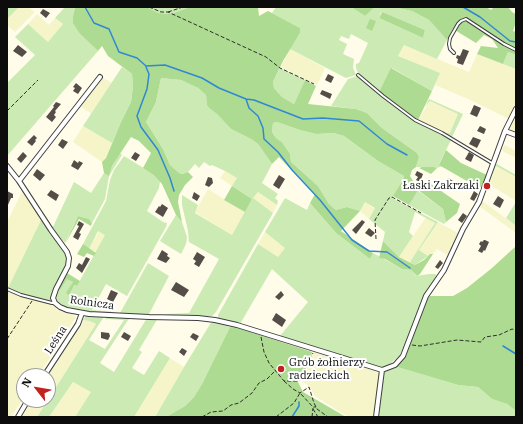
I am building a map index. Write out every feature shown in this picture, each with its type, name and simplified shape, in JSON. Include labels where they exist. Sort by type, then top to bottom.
[{"type":"street","points":[[19,181],[100,77]]},
{"type":"street","points":[[376,417],[382,370],[390,368],[398,362],[407,346],[426,296],[444,270],[463,228],[477,206],[505,131],[516,109]]},
{"type":"street","points":[[505,131],[516,135]]},
{"type":"street","name":"Rolnicza","points":[[7,166],[19,181],[68,254],[68,266],[54,295],[54,303],[60,307],[82,313],[215,320],[240,326],[382,370]]},
{"type":"street","name":"Leśna","points":[[49,368],[78,324],[82,313]]},
{"type":"street","points":[[18,417],[23,408]]},
{"type":"lane","points":[[454,53],[450,49],[450,38],[458,24],[466,19],[497,40],[516,50]]},
{"type":"lane","points":[[358,75],[415,120],[442,133],[493,163]]},
{"type":"lane","points":[[7,289],[52,304],[54,303]]},
{"type":"path","points":[[149,7],[160,12],[168,12],[183,7]]},
{"type":"path","points":[[168,12],[266,57],[280,68],[314,84]]},
{"type":"path","points":[[7,111],[38,80]]},
{"type":"path","points":[[376,239],[375,220],[389,198],[392,197],[421,213]]},
{"type":"path","points":[[7,339],[33,298]]},
{"type":"path","points":[[407,346],[420,346],[457,340],[481,342],[485,337],[506,333],[512,329],[516,330]]},
{"type":"path","points":[[260,333],[264,352],[269,363],[284,381],[300,393],[313,408],[318,417]]},
{"type":"path","points":[[284,381],[299,381],[314,350]]},
{"type":"path","points":[[202,417],[210,412],[223,411],[230,405],[239,403],[252,393],[259,383],[267,379],[276,370]]},
{"type":"path","points":[[276,417],[294,403],[300,393],[309,387],[316,407],[328,417]]},
{"type":"path","points":[[312,417],[313,408]]},
{"type":"green space","points":[[7,7],[19,7],[7,19]]},
{"type":"green space","points":[[19,7],[28,7],[35,12],[15,32],[7,25],[7,19]]},
{"type":"green space","points":[[65,7],[75,8],[73,16],[80,34],[98,51],[7,156],[7,83],[35,55],[15,37],[28,24],[48,42],[63,24],[55,18]]},
{"type":"green space","points":[[74,7],[147,7],[158,13],[171,14],[190,7],[258,7],[259,16],[268,11],[300,28],[300,33],[283,61],[273,82],[274,88],[282,97],[294,104],[305,80],[316,86],[308,104],[356,109],[367,113],[382,128],[417,153],[419,157],[416,167],[412,170],[410,176],[418,189],[424,188],[431,184],[460,204],[457,213],[446,222],[443,209],[418,190],[409,205],[393,196],[404,176],[378,161],[344,136],[334,133],[316,134],[277,122],[273,123],[272,132],[276,138],[282,142],[290,154],[291,162],[318,186],[329,204],[336,210],[347,207],[360,211],[341,231],[373,253],[370,259],[336,233],[310,203],[315,194],[279,157],[272,164],[258,144],[231,129],[209,108],[207,105],[206,95],[198,88],[181,80],[161,78],[156,102],[146,122],[163,149],[170,165],[179,173],[182,174],[188,172],[193,177],[185,185],[179,195],[178,202],[182,222],[176,215],[162,184],[154,175],[143,168],[151,153],[139,141],[131,137],[112,166],[109,176],[104,173],[102,162],[106,158],[131,102],[133,87],[132,74],[108,56],[102,46],[98,51],[80,34],[73,23]]},
{"type":"green space","points":[[147,7],[190,7],[171,14],[158,13]]},
{"type":"green space","points":[[276,7],[351,7],[365,16],[375,7],[393,7],[412,11],[429,20],[447,40],[437,59],[404,45],[398,56],[440,73],[432,91],[392,68],[379,92],[359,75],[356,68],[356,64],[359,63],[368,43],[351,34],[349,39],[341,36],[339,40],[347,44],[343,54],[354,59],[353,68],[356,75],[346,78],[290,49],[300,33],[300,28],[272,13]],"holes":[[[381,12],[425,30],[423,38],[379,18]]]},
{"type":"green space","points":[[351,7],[375,7],[365,16]]},
{"type":"green space","points":[[393,7],[486,7],[491,10],[494,7],[508,7],[516,14],[516,22],[513,31],[516,32],[516,55],[508,52],[503,64],[477,54],[481,46],[498,48],[492,39],[484,35],[476,43],[453,29],[447,40],[429,20],[412,11]]},
{"type":"green space","points":[[382,12],[425,30],[423,38],[379,18]]},
{"type":"green space","points":[[37,14],[49,25],[55,18],[63,24],[48,42],[28,24]]},
{"type":"green space","points":[[370,19],[376,21],[372,31],[366,28]]},
{"type":"green space","points":[[404,45],[469,72],[477,54],[516,69],[516,106],[509,119],[435,85],[439,73],[398,56]]},
{"type":"green space","points":[[290,49],[325,68],[317,85],[281,67]]},
{"type":"green space","points":[[508,52],[516,55],[516,69],[503,64]]},
{"type":"green space","points":[[122,67],[132,74],[133,87],[131,102],[112,143],[83,126]]},
{"type":"green space","points":[[280,68],[305,80],[294,104],[282,97],[274,88],[273,82]]},
{"type":"green space","points":[[391,68],[432,91],[418,120],[379,92]]},
{"type":"green space","points":[[357,76],[413,119],[451,140],[439,164],[442,166],[437,168],[416,167],[419,157],[417,153],[382,128],[367,113],[356,109],[331,106],[348,79]]},
{"type":"green space","points":[[101,77],[112,83],[92,114],[79,106]]},
{"type":"green space","points":[[161,78],[181,80],[198,88],[206,95],[207,105],[209,108],[231,129],[258,144],[272,164],[262,183],[278,194],[275,198],[278,201],[277,205],[258,192],[253,198],[273,213],[216,312],[212,316],[166,316],[167,314],[189,313],[219,259],[189,242],[182,205],[182,195],[198,205],[195,213],[232,235],[252,199],[232,186],[237,178],[212,165],[210,166],[204,162],[199,168],[195,164],[188,172],[182,174],[170,165],[163,149],[146,122],[156,102]]},
{"type":"green space","points":[[429,99],[463,114],[452,137],[444,133],[450,133],[458,114],[430,101],[425,107]]},
{"type":"green space","points":[[430,101],[459,114],[450,133],[444,133],[418,120]]},
{"type":"green space","points":[[512,118],[516,120],[516,134],[508,128]]},
{"type":"green space","points":[[277,122],[316,134],[334,133],[344,136],[378,161],[404,176],[392,198],[438,222],[419,250],[428,256],[415,265],[410,262],[435,223],[415,212],[409,232],[413,236],[399,257],[383,241],[385,232],[369,219],[375,208],[365,202],[360,211],[347,207],[336,210],[329,204],[318,186],[291,162],[290,154],[282,142],[276,138],[272,132],[273,123]]},
{"type":"green space","points":[[83,126],[112,143],[106,158],[102,162],[73,142]]},
{"type":"green space","points":[[505,145],[516,151],[516,158],[502,150]]},
{"type":"green space","points":[[446,150],[461,163],[487,175],[482,187],[472,184],[439,165]]},
{"type":"green space","points":[[120,153],[122,155],[109,176],[105,199],[92,223],[89,219],[78,216],[65,243],[52,229],[74,182],[91,193],[104,173],[109,175],[112,166]]},
{"type":"green space","points":[[124,156],[155,175],[160,181],[159,188],[147,211],[163,222],[167,223],[166,227],[127,296],[106,284],[92,310],[115,312],[114,314],[82,312],[65,308],[57,301],[56,296],[58,289],[60,290],[67,278],[73,282],[67,293],[74,285],[77,286],[105,235],[98,231],[89,249],[83,244],[106,201],[110,180],[114,170]]},
{"type":"green space","points":[[495,163],[516,175],[516,177],[496,166],[490,180],[489,179]]},
{"type":"green space","points":[[496,166],[516,177],[516,201],[487,183],[489,179],[491,179]]},
{"type":"green space","points":[[419,168],[437,168],[431,174]]},
{"type":"green space","points":[[225,171],[237,178],[232,186],[220,178]]},
{"type":"green space","points":[[232,186],[252,199],[245,212],[224,200]]},
{"type":"green space","points":[[208,189],[245,212],[232,235],[195,212]]},
{"type":"green space","points":[[23,190],[42,218],[8,288],[7,222]]},
{"type":"green space","points":[[417,190],[443,209],[446,222],[444,224],[409,205]]},
{"type":"green space","points":[[258,192],[277,205],[273,213],[252,199]]},
{"type":"green space","points":[[285,198],[307,210],[310,203],[336,233],[370,259],[373,253],[402,269],[411,270],[416,276],[435,274],[438,276],[429,287],[402,351],[399,356],[389,365],[383,368],[280,336],[308,302],[272,269],[240,324],[218,318],[218,315],[258,244],[278,257],[285,248],[265,232]]},
{"type":"green space","points":[[481,200],[516,226],[516,233],[479,206]]},
{"type":"green space","points":[[365,202],[375,209],[369,219],[360,211]]},
{"type":"green space","points":[[516,202],[516,226],[506,218]]},
{"type":"green space","points":[[176,215],[182,222],[187,237],[186,244],[181,254],[160,241]]},
{"type":"green space","points":[[78,216],[89,219],[92,223],[91,226],[79,219],[65,244]]},
{"type":"green space","points":[[426,217],[435,223],[410,262],[399,257]]},
{"type":"green space","points":[[42,218],[66,252],[65,270],[53,291],[51,302],[19,293],[8,288]]},
{"type":"green space","points":[[438,222],[458,233],[449,256],[437,249],[433,254],[428,256],[419,250]]},
{"type":"green space","points":[[99,231],[106,235],[96,252],[89,249]]},
{"type":"green space","points":[[265,232],[286,248],[278,257],[258,244]]},
{"type":"green space","points":[[383,241],[399,257],[415,265],[424,260],[430,254],[433,254],[420,274],[417,276],[411,270],[402,269],[385,259],[379,258]]},
{"type":"green space","points":[[83,244],[96,253],[94,256],[87,253],[84,257],[77,254]]},
{"type":"green space","points":[[516,246],[516,411],[507,404],[492,399],[478,387],[458,385],[394,366],[399,362],[427,298],[430,296],[453,296],[467,288]]},
{"type":"green space","points":[[148,263],[169,276],[149,314],[121,314],[120,313]]},
{"type":"green space","points":[[67,273],[80,281],[77,286],[74,285],[69,295],[66,293],[73,282],[67,279],[60,290],[58,289]]},
{"type":"green space","points":[[7,290],[55,306],[57,310],[76,317],[43,368],[16,368],[17,408],[11,417],[7,417]]},
{"type":"green space","points":[[91,315],[101,316],[103,318],[89,340],[105,349],[124,320],[105,320],[107,317],[131,318],[128,320],[100,363],[114,372],[147,318],[158,318],[139,350],[142,352],[132,368],[144,375],[159,351],[170,358],[134,417],[75,417],[91,392],[73,382],[56,407],[56,387],[96,324],[83,320],[85,317]]},
{"type":"green space","points":[[83,320],[96,324],[56,386],[56,368],[53,368]]},
{"type":"green space","points":[[212,321],[230,327],[202,384],[194,397],[185,406],[166,417],[155,417],[184,367]]},
{"type":"green space","points":[[230,327],[238,328],[312,352],[311,357],[298,382],[303,392],[346,417],[166,417],[185,406],[194,397]]},
{"type":"green space","points":[[314,352],[378,371],[380,373],[373,417],[348,417],[315,396],[310,387],[301,380]]},
{"type":"green space","points":[[170,358],[184,367],[155,417],[134,417]]},
{"type":"green space","points":[[394,366],[458,385],[478,387],[492,399],[507,404],[516,411],[516,417],[377,417],[383,375]]},
{"type":"green space","points":[[73,382],[92,391],[75,417],[49,417]]},
{"type":"green space","points":[[27,408],[42,408],[37,417],[22,417]]},
{"type":"green space","points":[[43,408],[55,408],[49,417],[37,417]]},
{"type":"building","points":[[43,9],[50,13],[46,18],[40,13]]},
{"type":"building","points":[[18,45],[27,52],[22,57],[13,51]]},
{"type":"building","points":[[463,49],[469,51],[463,65],[457,63],[458,59],[456,58],[457,55],[460,56]]},
{"type":"building","points":[[328,74],[334,77],[331,83],[325,80]]},
{"type":"building","points":[[76,83],[82,88],[78,94],[73,91],[75,88],[73,87]]},
{"type":"building","points":[[322,90],[332,94],[330,99],[320,94]]},
{"type":"building","points":[[56,102],[61,104],[55,111],[56,112],[54,115],[56,117],[52,122],[46,117]]},
{"type":"building","points":[[474,105],[481,108],[477,117],[470,114]]},
{"type":"building","points":[[480,126],[486,129],[484,134],[477,131]]},
{"type":"building","points":[[34,135],[37,138],[32,146],[27,142]]},
{"type":"building","points":[[473,137],[481,140],[477,148],[469,144]]},
{"type":"building","points":[[62,139],[68,142],[63,149],[58,145]]},
{"type":"building","points":[[23,152],[27,156],[21,163],[17,159]]},
{"type":"building","points":[[135,152],[140,155],[136,161],[131,158]]},
{"type":"building","points":[[469,152],[474,155],[471,162],[465,159]]},
{"type":"building","points":[[74,160],[78,163],[79,161],[83,163],[78,170],[71,166]]},
{"type":"building","points":[[37,169],[45,175],[40,181],[33,175]]},
{"type":"building","points":[[417,171],[423,174],[420,182],[416,180],[418,177],[415,175]]},
{"type":"building","points":[[279,175],[285,179],[279,189],[273,185]]},
{"type":"building","points":[[208,177],[212,178],[213,183],[209,187],[205,185]]},
{"type":"building","points":[[448,178],[453,181],[449,189],[443,186]]},
{"type":"building","points":[[51,190],[59,195],[56,201],[47,195]]},
{"type":"building","points":[[7,191],[13,194],[13,198],[11,198],[7,207]]},
{"type":"building","points":[[474,191],[478,194],[474,201],[470,199]]},
{"type":"building","points":[[194,192],[200,196],[197,201],[192,198]]},
{"type":"building","points":[[498,196],[504,200],[500,208],[493,204]]},
{"type":"building","points":[[162,204],[168,208],[163,217],[155,212]]},
{"type":"building","points":[[463,213],[467,216],[462,223],[458,220]]},
{"type":"building","points":[[362,220],[365,222],[356,234],[352,230]]},
{"type":"building","points":[[79,221],[84,224],[79,233],[81,234],[78,240],[73,237],[79,226],[77,225]]},
{"type":"building","points":[[369,228],[375,233],[371,237],[365,233]]},
{"type":"building","points":[[484,240],[489,242],[485,251],[484,250],[482,253],[478,251],[481,246],[479,244]]},
{"type":"building","points":[[162,250],[168,254],[167,256],[170,258],[166,263],[157,259]]},
{"type":"building","points":[[197,252],[205,257],[199,267],[194,264],[196,261],[193,259]]},
{"type":"building","points":[[86,257],[90,259],[82,273],[76,268],[79,263],[82,265]]},
{"type":"building","points":[[440,260],[443,263],[438,269],[435,267]]},
{"type":"building","points":[[176,282],[189,290],[184,297],[171,290]]},
{"type":"building","points":[[111,290],[118,293],[113,302],[107,299]]},
{"type":"building","points":[[281,291],[284,295],[279,300],[275,297]]},
{"type":"building","points":[[276,313],[286,320],[282,327],[272,320]]},
{"type":"building","points":[[101,332],[109,333],[110,336],[108,340],[101,338]]},
{"type":"building","points":[[124,332],[131,336],[128,341],[121,337]]},
{"type":"building","points":[[193,333],[199,336],[196,341],[190,337]]},
{"type":"building","points":[[182,348],[187,351],[184,356],[179,352]]},
{"type":"waterway","points":[[85,7],[94,23],[109,29],[119,52],[137,58],[146,66],[165,65],[202,78],[219,88],[246,99],[254,100],[303,119],[323,118],[359,121],[387,144],[407,155]]},
{"type":"waterway","points":[[463,7],[480,17],[510,41],[516,42]]},
{"type":"waterway","points":[[146,67],[149,74],[147,89],[137,116],[141,127],[158,150],[174,191]]},
{"type":"waterway","points":[[246,99],[249,108],[258,116],[263,128],[264,139],[278,152],[292,170],[320,200],[352,240],[369,251],[387,252],[410,268]]},
{"type":"waterway","points":[[503,346],[516,354]]},
{"type":"waterway","points":[[292,417],[299,406],[299,402]]},
{"type":"place","name":"Łaski Zakrzaki","points":[[487,186]]},
{"type":"place","name":"Grób żołnierzy radzieckich","points":[[281,369]]}]
